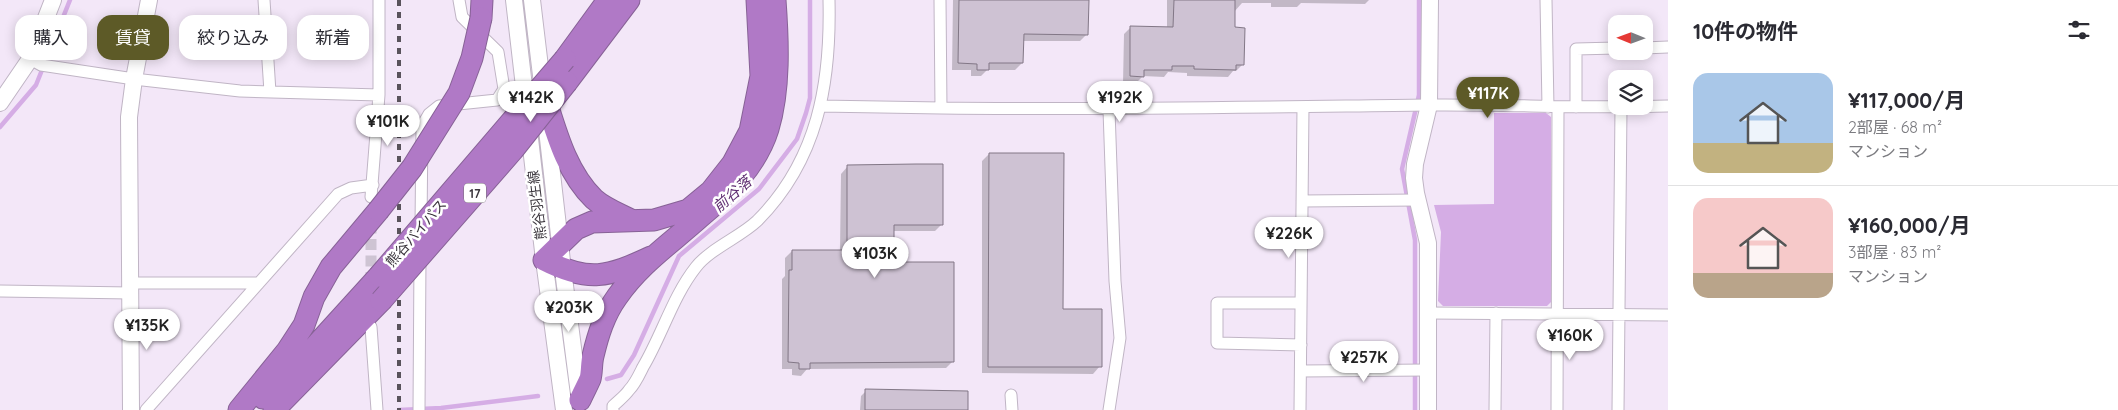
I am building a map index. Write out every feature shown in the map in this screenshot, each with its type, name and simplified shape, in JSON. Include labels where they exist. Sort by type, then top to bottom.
[{"type":"highway","name":"熊谷バイパス","points":[[250,410],[299,364],[379,276],[565,59],[608,0]]},
{"type":"highway","name":"熊谷バイパス","points":[[274,410],[381,301],[512,150],[567,82],[629,0]]},
{"type":"highway","points":[[652,257],[617,272],[597,275],[562,270],[544,260],[576,229],[592,222],[654,220],[688,210],[711,191],[733,163],[750,131],[761,76],[757,0]]},
{"type":"highway","points":[[575,407],[590,378],[593,357],[602,323],[617,297],[652,257],[700,218],[735,185],[761,144],[768,129],[774,102],[776,0]]},
{"type":"highway","points":[[239,410],[287,351],[304,325],[314,297],[330,267],[375,204],[412,168],[459,93],[472,58],[481,9]]},
{"type":"highway","points":[[543,91],[567,159],[578,181],[596,200],[631,220]]},
{"type":"street","points":[[47,15],[53,0]]},
{"type":"street","points":[[131,410],[129,117],[149,0]]},
{"type":"street","points":[[264,0],[270,92]]},
{"type":"street","points":[[375,204],[373,185],[379,94],[379,0]]},
{"type":"street","points":[[419,410],[422,126],[429,114],[438,106],[497,100],[504,90],[498,52],[462,17],[459,0]]},
{"type":"street","name":"熊谷羽生線","points":[[514,0],[544,260],[575,407]]},
{"type":"street","name":"熊谷羽生線","points":[[532,0],[560,243],[575,407]]},
{"type":"street","points":[[613,410],[613,406],[630,389],[654,349],[683,287],[697,265],[756,222],[785,190],[811,140],[820,106],[830,34],[829,0]]},
{"type":"street","points":[[940,0],[941,108]]},
{"type":"street","points":[[1428,410],[1428,243],[1414,178],[1415,164],[1429,105],[1430,0]]},
{"type":"street","points":[[1546,0],[1553,107],[1557,410]]},
{"type":"street","points":[[1653,48],[1668,47]]},
{"type":"street","points":[[1576,108],[1576,49],[1608,48]]},
{"type":"street","points":[[0,103],[29,60]]},
{"type":"street","points":[[32,60],[41,65],[134,79],[240,91],[379,94]]},
{"type":"street","points":[[820,106],[1109,110],[1429,105],[1608,108]]},
{"type":"street","points":[[1653,107],[1668,106]]},
{"type":"street","points":[[1300,410],[1303,108]]},
{"type":"street","points":[[1109,110],[1114,281],[1120,338],[1109,410]]},
{"type":"street","points":[[1618,410],[1621,115]]},
{"type":"street","points":[[146,410],[338,194],[351,188],[373,185]]},
{"type":"street","points":[[1302,201],[1418,200]]},
{"type":"street","points":[[0,291],[259,283]]},
{"type":"street","points":[[1301,303],[1217,303],[1217,343],[1301,345]]},
{"type":"street","points":[[1428,313],[1668,315]]},
{"type":"street","points":[[1495,410],[1496,313]]},
{"type":"street","points":[[371,327],[377,410]]},
{"type":"street","points":[[1301,371],[1428,370]]},
{"type":"street","points":[[1011,395],[1012,410]]},
{"type":"shaded area","points":[[1494,113],[1546,113],[1551,117],[1551,302],[1547,306],[1443,306],[1438,301],[1441,232],[1434,205],[1494,204]]},
{"type":"building","points":[[959,0],[1089,0],[1088,35],[1024,34],[1023,63],[989,63],[989,70],[977,70],[977,64],[958,63]]},
{"type":"building","points":[[1174,0],[1235,0],[1235,27],[1245,28],[1244,65],[1236,65],[1236,70],[1194,69],[1194,66],[1172,66],[1172,70],[1144,70],[1144,77],[1130,76],[1130,26],[1173,27]]},
{"type":"building","points":[[989,153],[1064,153],[1063,309],[1102,309],[1102,367],[988,367]]},
{"type":"building","points":[[943,164],[943,225],[894,225],[894,240],[884,240],[884,262],[954,262],[954,362],[810,363],[810,369],[799,369],[799,363],[788,362],[789,270],[792,270],[792,250],[847,250],[847,165]]},
{"type":"building","points":[[865,389],[968,391],[968,410],[865,410]]},
{"type":"waterway","points":[[0,127],[36,85],[70,0]]},
{"type":"waterway","name":"前谷落","points":[[607,379],[621,375],[634,355],[679,256],[759,189],[797,139],[810,98],[810,0]]},
{"type":"waterway","points":[[1415,410],[1415,240],[1402,169],[1419,95],[1419,0]]},
{"type":"waterway","name":"前谷落","points":[[399,410],[441,408],[538,396]]},
{"type":"tunnel","points":[[371,221],[371,283]]},
{"type":"railway","points":[[399,0],[399,410]]}]
